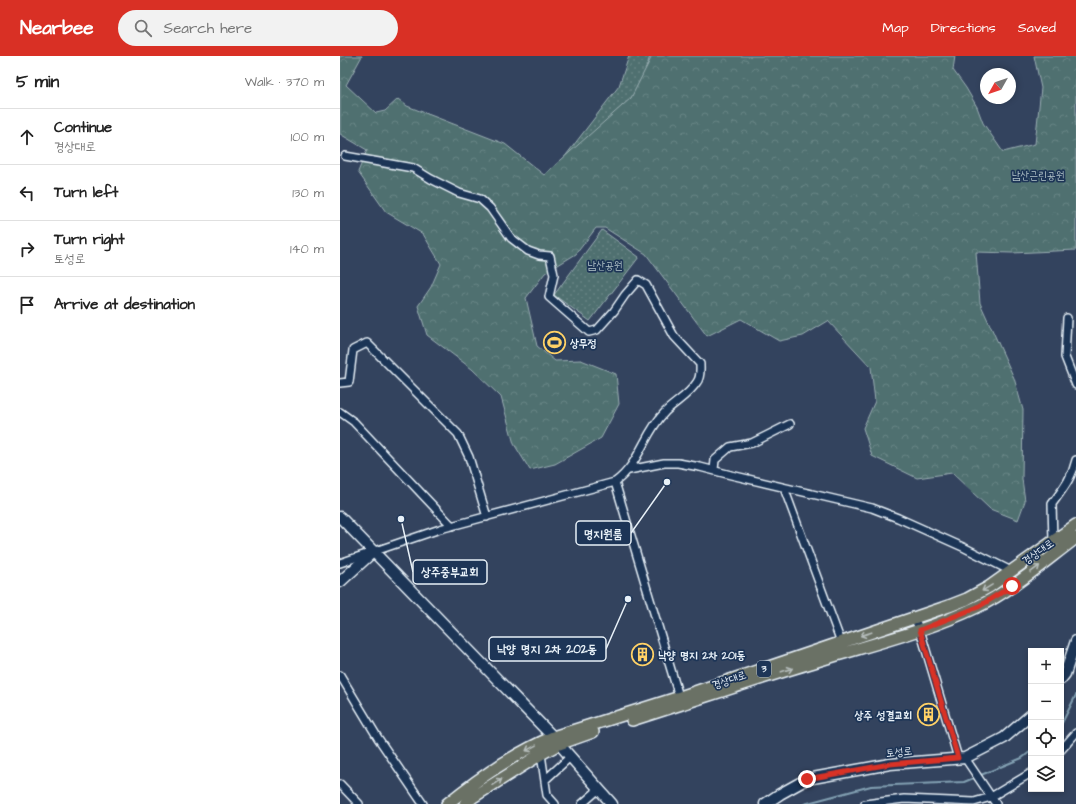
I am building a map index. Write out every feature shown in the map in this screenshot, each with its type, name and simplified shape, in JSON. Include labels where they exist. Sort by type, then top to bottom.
[{"type":"main road","name":"경상대로","points":[[680,701],[841,642],[949,606],[972,596],[989,587],[1076,525]]},
{"type":"main road","name":"경상대로","points":[[447,804],[466,789],[534,745],[556,741],[680,701],[920,630],[957,616],[996,597],[1076,538]]},
{"type":"main road","name":"경상대로","points":[[465,804],[473,797],[541,754],[556,741]]},
{"type":"street","points":[[340,563],[452,526],[615,482],[629,470],[654,425],[698,382],[700,376],[700,364],[674,336],[646,285],[638,280],[624,295],[614,311],[597,330],[589,332],[549,298],[554,275],[550,256],[539,255],[528,251],[511,238],[490,208],[480,199],[459,193],[431,179],[414,168],[345,156]]},
{"type":"street","points":[[1067,318],[1065,357],[1076,385]]},
{"type":"street","points":[[340,383],[349,382],[353,350],[367,343],[458,434],[469,457],[487,517]]},
{"type":"street","points":[[340,412],[354,422],[452,526]]},
{"type":"street","points":[[714,470],[715,460],[730,447],[752,444],[790,424]]},
{"type":"street","points":[[1053,541],[1052,504],[1067,484],[1076,460]]},
{"type":"street","points":[[629,470],[664,463],[700,466],[784,488],[872,508],[965,548],[1011,571]]},
{"type":"street","points":[[615,482],[680,701]]},
{"type":"street","points":[[784,488],[841,642]]},
{"type":"street","points":[[340,517],[556,741],[612,804]]},
{"type":"street","points":[[340,582],[374,551]]},
{"type":"street","points":[[914,618],[920,630],[962,758],[996,804]]},
{"type":"street","points":[[1064,675],[1076,640]]},
{"type":"street","points":[[340,675],[378,738],[423,804]]},
{"type":"street","name":"토성로","points":[[765,804],[807,779],[890,764],[962,758],[1004,738],[1028,718]]},
{"type":"street","points":[[1064,747],[1076,733]]},
{"type":"street","points":[[541,754],[547,795],[555,804]]},
{"type":"street","points":[[545,780],[570,757]]},
{"type":"street","points":[[865,804],[904,799],[974,802],[991,797],[1028,775]]},
{"type":"street","points":[[340,784],[358,804]]},
{"type":"street","points":[[582,804],[599,789]]},
{"type":"green space","name":"남산근린공원","points":[[340,56],[362,56],[346,85],[376,113],[385,111],[398,99],[407,106],[505,144],[544,175],[631,98],[652,56],[955,56],[953,70],[977,107],[983,123],[1003,152],[1035,144],[1041,88],[1034,56],[1076,56],[1076,250],[1012,253],[976,252],[980,303],[1014,378],[1023,410],[1022,479],[1025,501],[1018,520],[990,509],[952,473],[917,478],[872,456],[863,428],[875,401],[871,367],[828,321],[803,336],[779,341],[741,319],[707,336],[646,254],[605,228],[596,228],[576,254],[545,273],[526,298],[537,346],[555,361],[581,360],[616,374],[619,404],[601,438],[555,464],[530,470],[514,444],[501,397],[472,369],[427,335],[418,306],[431,287],[441,264],[423,234],[386,212],[358,172],[367,150],[340,134]]},
{"type":"green space","points":[[629,56],[650,56],[641,86],[551,195],[547,180],[619,86]]},
{"type":"green space","name":"남산공원","points":[[602,230],[639,257],[590,321],[554,295]]},
{"type":"waterway","points":[[1064,720],[1076,695]]},
{"type":"waterway","points":[[804,804],[871,786],[964,782],[1022,758],[1028,753]]},
{"type":"place","name":"상무정","points":[[555,343]]},
{"type":"place","name":"명지원룸","points":[[667,482]]},
{"type":"place","name":"상주중부교회","points":[[401,519]]},
{"type":"place","name":"낙양 명지 2차 202동","points":[[628,599]]},
{"type":"place","name":"낙양 명지 2차 201동","points":[[642,655]]},
{"type":"place","name":"상주 성결교회","points":[[928,715]]},
{"type":"route","points":[[807,779],[890,764],[958,758],[920,630],[978,607],[1012,586]]}]
